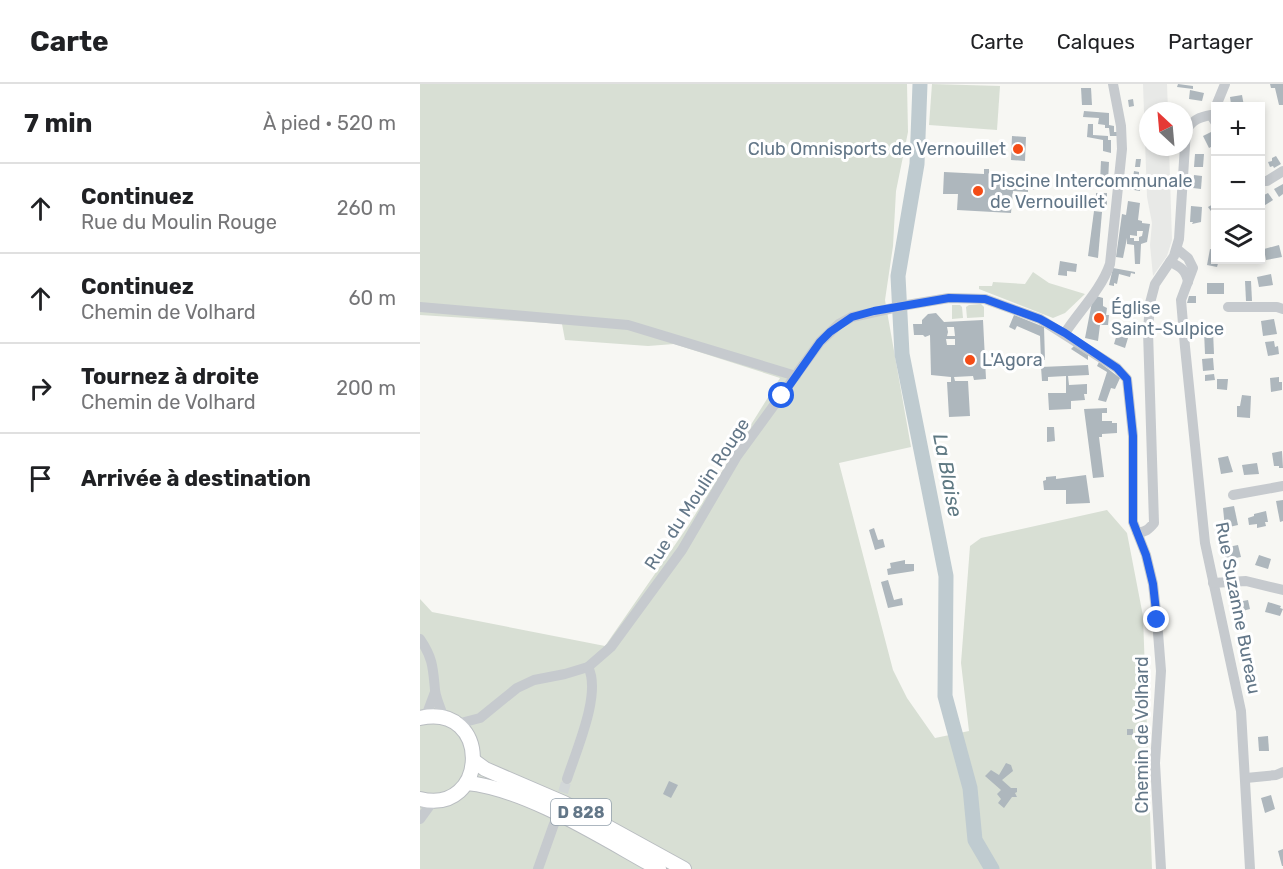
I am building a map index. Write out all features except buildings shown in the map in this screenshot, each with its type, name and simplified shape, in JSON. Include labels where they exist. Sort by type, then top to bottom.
[{"type":"main road","points":[[423,717],[451,721],[470,740],[474,761],[467,783],[452,796],[427,800]]},
{"type":"main road","name":"D 828","points":[[474,761],[485,769],[564,803],[684,869]]},
{"type":"main road","name":"D 828","points":[[467,783],[494,787],[536,804],[659,869]]},
{"type":"street","points":[[1065,333],[1104,280],[1110,264],[1122,149],[1121,126],[1113,84]]},
{"type":"street","points":[[1218,102],[1225,84]]},
{"type":"street","points":[[1137,532],[1149,529],[1154,523],[1148,324],[1152,291],[1177,249],[1181,228],[1186,130],[1196,119],[1211,114]]},
{"type":"street","points":[[1265,181],[1283,171]]},
{"type":"street","name":"Rue Suzanne Bureau","points":[[1177,249],[1188,258],[1193,268],[1181,300],[1185,346],[1205,543],[1241,711],[1250,869]]},
{"type":"street","points":[[1170,262],[1182,268],[1188,282]]},
{"type":"street","name":"Rue du Moulin Rouge","points":[[470,740],[480,718],[517,688],[534,680],[588,667],[611,647],[682,550],[737,456],[820,342],[839,324],[852,317],[893,307],[949,298],[985,299],[1040,319],[1065,333]]},
{"type":"street","points":[[1228,307],[1277,306],[1283,309]]},
{"type":"street","points":[[420,307],[628,325],[796,376]]},
{"type":"street","name":"Chemin de Volhard","points":[[1065,333],[1117,368],[1127,379],[1133,436],[1133,522],[1146,555],[1153,584],[1161,671],[1155,764],[1161,869]]},
{"type":"street","points":[[1233,495],[1283,486]]},
{"type":"street","points":[[1214,583],[1246,581],[1283,590]]},
{"type":"street","points":[[420,639],[435,672],[435,692],[423,717]]},
{"type":"street","points":[[567,779],[593,694],[593,678],[588,667]]},
{"type":"street","points":[[435,692],[451,721]]},
{"type":"street","name":"Rue du Moulin Rouge","points":[[451,721],[480,718]]},
{"type":"street","points":[[1246,778],[1276,775],[1283,771]]},
{"type":"street","points":[[420,819],[427,800]]},
{"type":"street","points":[[538,869],[554,824]]},
{"type":"shaded area","points":[[420,84],[907,84],[908,132],[896,191],[893,246],[885,300],[911,447],[839,463],[893,670],[907,698],[935,738],[969,731],[961,663],[970,546],[981,538],[1107,510],[1127,533],[1143,616],[1152,869],[420,869],[420,599],[432,612],[605,646],[688,526],[780,378],[674,344],[648,346],[565,340],[562,324],[420,315]]},
{"type":"shaded area","points":[[932,84],[1000,86],[997,130],[929,125]]},
{"type":"shaded area","points":[[1143,84],[1167,84],[1168,102],[1144,102]]},
{"type":"shaded area","points":[[1146,156],[1169,156],[1172,240],[1167,256],[1153,276],[1150,245],[1152,223],[1147,197]]},
{"type":"shaded area","points":[[1033,272],[1049,283],[1085,294],[1065,313],[1053,318],[979,289],[979,286],[992,286],[993,282],[1025,284]]},
{"type":"shaded area","points":[[981,304],[984,307],[984,317],[967,318],[966,307]]},
{"type":"shaded area","points":[[952,305],[962,307],[963,318],[952,319]]},
{"type":"waterway","name":"La Blaise","points":[[920,84],[917,164],[898,276],[902,354],[946,576],[945,696],[970,788],[975,840],[992,869]]},
{"type":"tunnel","points":[[559,807],[567,779]]},
{"type":"place","name":"Club Omnisports de Vernouillet","points":[[1018,149]]},
{"type":"place","name":"Piscine Intercommunale de Vernouillet","points":[[978,191]]},
{"type":"place","name":"Église Saint-Sulpice","points":[[1099,318]]},
{"type":"place","name":"L'Agora","points":[[970,360]]},
{"type":"route","points":[[782,396],[820,342],[830,332],[852,317],[874,311],[949,298],[985,299],[1040,319],[1065,333],[1117,368],[1127,379],[1133,436],[1133,522],[1146,555],[1153,584],[1157,620]]}]
